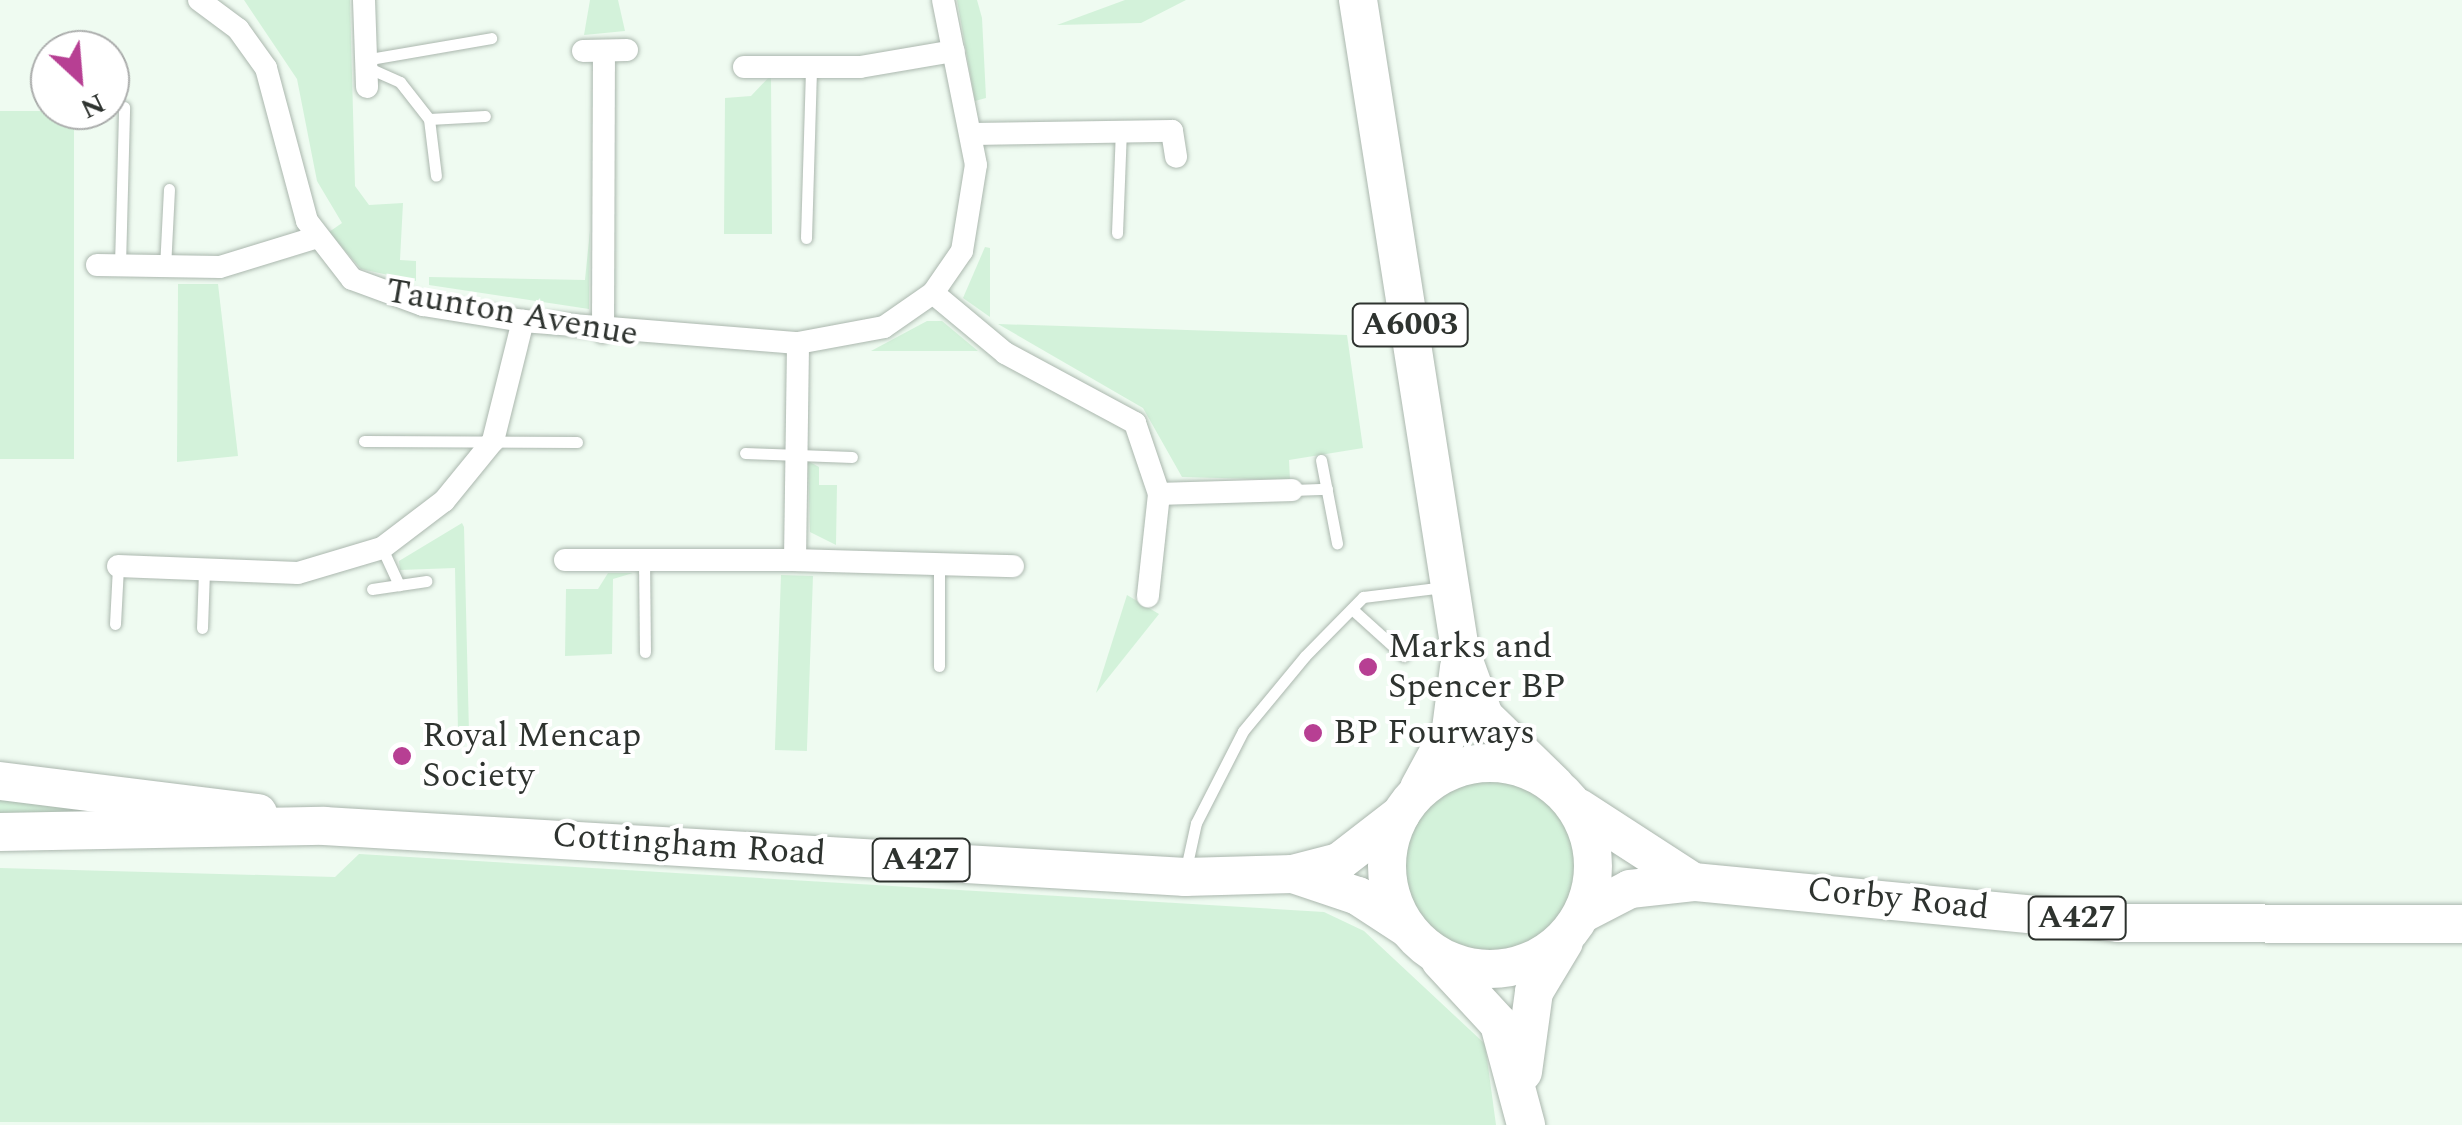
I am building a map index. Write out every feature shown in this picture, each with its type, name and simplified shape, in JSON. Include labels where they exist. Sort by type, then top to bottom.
[{"type":"highway","name":"A6003","points":[[1358,0],[1460,650],[1484,716],[1563,793]]},
{"type":"highway","name":"A6003","points":[[1406,807],[1447,742],[1460,650]]},
{"type":"highway","points":[[1496,763],[1563,793],[1594,856],[1577,922],[1534,992],[1524,1110],[1494,1014],[1416,937],[1386,872],[1406,807],[1434,779],[1496,763]]},
{"type":"highway","name":"Cottingham Road","points":[[0,781],[161,795],[324,826]]},
{"type":"highway","name":"Corby Road","points":[[1563,793],[1636,853],[1694,882]]},
{"type":"highway","name":"Cottingham Road","points":[[0,832],[324,826],[1184,877],[1293,874],[1352,856],[1406,807]]},
{"type":"highway","name":"Cottingham Road","points":[[1293,874],[1358,896],[1416,937]]},
{"type":"highway","name":"Corby Road","points":[[1577,922],[1630,889],[1694,882],[2118,923],[2462,924]]},
{"type":"highway","points":[[1416,937],[1485,970],[1548,952],[1577,922]]},
{"type":"street","points":[[108,265],[165,268],[246,264],[314,238],[280,98],[223,6],[198,0]]},
{"type":"street","points":[[364,0],[369,72]]},
{"type":"street","points":[[942,0],[972,134],[972,222],[933,293],[1005,354],[1119,408],[1145,442],[1160,494],[1148,596]]},
{"type":"street","points":[[603,332],[605,50]]},
{"type":"street","points":[[744,68],[811,66],[954,51]]},
{"type":"street","points":[[972,134],[1172,131],[1176,157]]},
{"type":"street","name":"Taunton Avenue","points":[[314,238],[334,264],[376,291],[603,332],[798,343],[884,326],[933,293]]},
{"type":"street","points":[[118,566],[298,573],[382,548],[444,501],[491,442],[523,320]]},
{"type":"street","points":[[795,560],[798,343]]},
{"type":"street","points":[[1160,494],[1292,490]]},
{"type":"street","points":[[565,560],[795,560],[1013,566]]},
{"type":"lane","points":[[369,72],[490,38]]},
{"type":"lane","points":[[806,238],[811,66]]},
{"type":"lane","points":[[369,72],[400,82],[430,118],[436,176]]},
{"type":"lane","points":[[430,118],[485,116]]},
{"type":"lane","points":[[1117,233],[1121,129]]},
{"type":"lane","points":[[108,265],[122,130]]},
{"type":"lane","points":[[165,268],[169,189]]},
{"type":"lane","points":[[364,441],[578,442]]},
{"type":"lane","points":[[746,453],[852,457]]},
{"type":"lane","points":[[1322,460],[1337,543]]},
{"type":"lane","points":[[1292,490],[1327,489]]},
{"type":"lane","points":[[382,548],[399,584]]},
{"type":"lane","points":[[644,560],[645,652]]},
{"type":"lane","points":[[939,564],[940,666]]},
{"type":"lane","points":[[115,624],[118,566]]},
{"type":"lane","points":[[202,628],[204,570]]},
{"type":"lane","points":[[372,589],[426,580]]},
{"type":"lane","points":[[1184,877],[1196,823],[1243,731],[1363,597],[1451,587]]},
{"type":"lane","points":[[1352,609],[1404,656]]},
{"type":"green space","points":[[244,0],[350,0],[355,186],[369,205],[403,203],[400,260],[416,261],[416,281],[361,269],[329,232],[342,223],[317,181],[297,79]]},
{"type":"green space","points":[[590,0],[618,0],[625,31],[584,35]]},
{"type":"green space","points":[[957,0],[977,0],[982,18],[986,98],[975,101]]},
{"type":"green space","points":[[1125,0],[1186,0],[1141,23],[1057,25]]},
{"type":"green space","points":[[771,75],[772,234],[724,234],[725,98],[751,96]]},
{"type":"green space","points":[[0,111],[30,111],[30,130],[74,130],[74,459],[0,459]]},
{"type":"green space","points":[[590,230],[589,309],[429,285],[429,277],[585,280]]},
{"type":"green space","points":[[985,247],[990,248],[990,317],[963,298]]},
{"type":"green space","points":[[178,284],[218,284],[238,456],[177,462]]},
{"type":"green space","points":[[927,321],[942,321],[978,351],[871,351]]},
{"type":"green space","points":[[998,324],[1347,335],[1363,448],[1289,460],[1290,480],[1182,477],[1143,408]]},
{"type":"green space","points":[[808,461],[819,467],[819,485],[837,485],[836,545],[810,532]]},
{"type":"green space","points":[[462,523],[469,733],[458,733],[455,568],[400,570],[399,561]]},
{"type":"green space","points":[[608,573],[633,573],[613,579],[612,654],[565,656],[566,589],[598,589]]},
{"type":"green space","points":[[781,575],[813,576],[807,751],[775,750]]},
{"type":"green space","points":[[1127,595],[1159,614],[1096,693]]},
{"type":"green space","points":[[1490,779],[1524,785],[1552,805],[1572,833],[1578,867],[1572,901],[1552,929],[1524,949],[1490,955],[1456,949],[1428,929],[1408,901],[1402,867],[1408,833],[1428,805],[1456,785]]},
{"type":"green space","points":[[0,796],[139,814],[0,820]]},
{"type":"green space","points":[[359,854],[1324,912],[1364,931],[1485,1044],[1496,1125],[0,1122],[0,868],[335,877]]},
{"type":"place","name":"Marks and Spencer BP","points":[[1368,667]]},
{"type":"place","name":"BP Fourways","points":[[1313,733]]},
{"type":"place","name":"Royal Mencap Society","points":[[402,756]]}]
